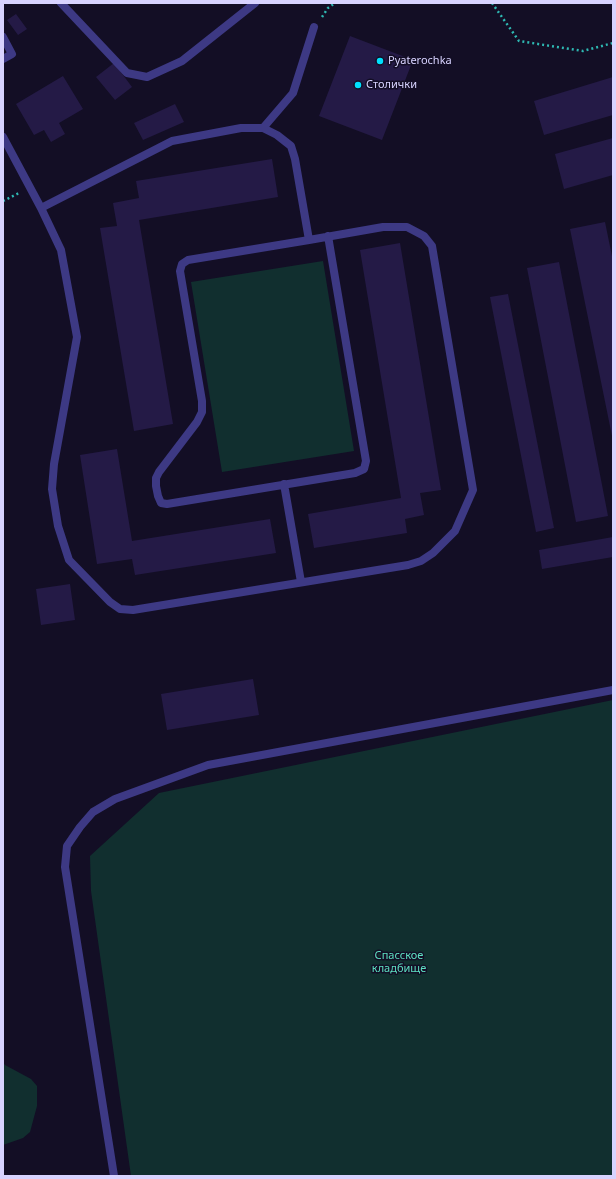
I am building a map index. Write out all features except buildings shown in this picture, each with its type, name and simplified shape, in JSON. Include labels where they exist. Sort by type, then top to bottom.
[{"type":"lane","points":[[61,3],[127,72],[147,77],[182,61],[255,3]]},
{"type":"lane","points":[[262,128],[293,93],[314,27]]},
{"type":"lane","points":[[3,37],[12,54],[3,59]]},
{"type":"lane","points":[[41,208],[172,141],[241,128],[262,128],[277,135],[291,146],[295,159],[309,240]]},
{"type":"lane","points":[[3,137],[41,208],[61,250],[77,337],[54,464],[52,488],[58,526],[69,560],[110,602],[120,609],[133,610],[408,565],[421,561],[433,553],[455,530],[473,490],[432,246],[424,236],[407,227],[383,227],[328,236],[188,260],[182,264],[180,271],[202,401],[202,412],[197,422],[159,472],[156,478],[158,496],[161,502],[167,504],[355,473],[364,469],[366,461],[328,236]]},
{"type":"lane","points":[[284,484],[301,582]]},
{"type":"lane","points":[[114,1176],[65,867],[67,846],[80,827],[93,812],[115,799],[208,765],[613,690]]},
{"type":"path","points":[[314,27],[328,8],[335,3]]},
{"type":"path","points":[[492,3],[519,41],[583,51],[613,42]]},
{"type":"path","points":[[3,201],[30,188]]},
{"type":"green space","points":[[323,261],[354,451],[222,472],[191,282]]},
{"type":"green space","name":"Спасское кладбище","points":[[613,700],[613,1176],[131,1176],[91,891],[90,856],[159,793]]},
{"type":"green space","points":[[3,1062],[5,1065],[31,1079],[37,1086],[37,1106],[30,1132],[23,1138],[3,1145]]},
{"type":"place","name":"Pyaterochka","points":[[380,61]]},
{"type":"place","name":"Столички","points":[[358,85]]}]
